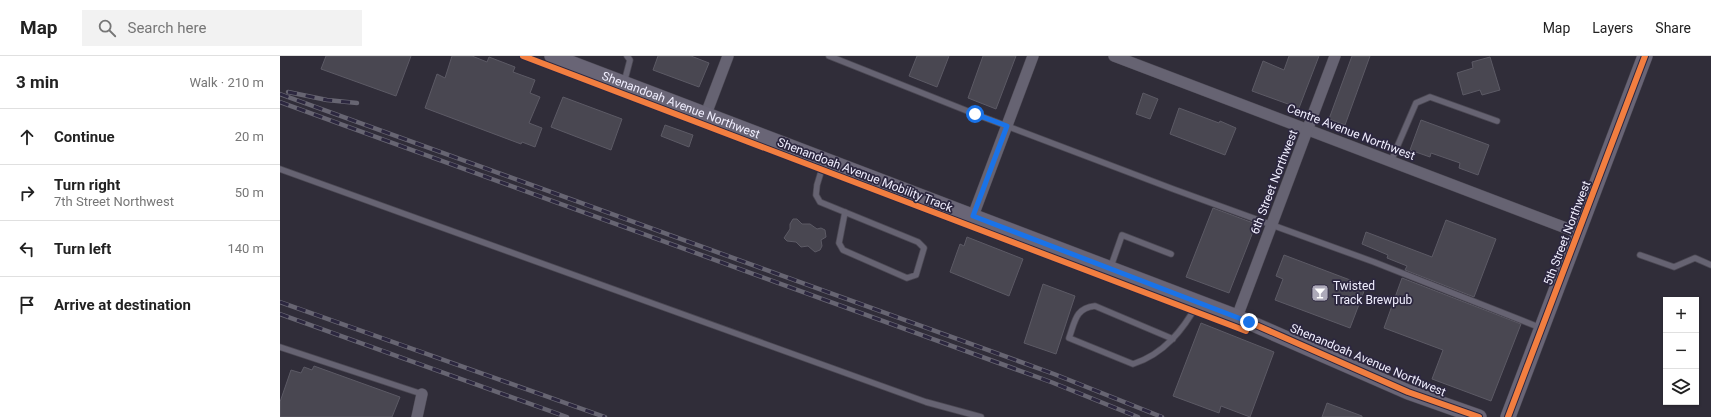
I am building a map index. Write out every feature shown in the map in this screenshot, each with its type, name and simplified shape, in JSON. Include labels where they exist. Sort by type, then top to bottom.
[{"type":"street","name":"Shenandoah Avenue Northwest","points":[[554,56],[1237,317],[1408,392],[1479,417]]},
{"type":"street","points":[[706,114],[728,56]]},
{"type":"street","points":[[973,216],[1033,56]]},
{"type":"street","name":"Centre Avenue Northwest","points":[[1114,56],[1578,233]]},
{"type":"street","name":"6th Street Northwest","points":[[1237,317],[1335,56]]},
{"type":"street","name":"5th Street Northwest","points":[[1508,417],[1645,56]]},
{"type":"street","points":[[418,417],[422,394]]},
{"type":"lane","points":[[624,83],[630,60],[627,56]]},
{"type":"lane","points":[[829,56],[1007,126],[1173,189],[1271,224],[1542,328]]},
{"type":"lane","points":[[1391,161],[1416,103],[1430,97],[1497,121]]},
{"type":"lane","points":[[825,160],[817,185],[816,195],[820,202],[845,212],[918,242],[924,248],[916,275],[907,278],[843,250],[839,243],[845,212]]},
{"type":"lane","points":[[280,169],[926,402],[981,417]]},
{"type":"lane","points":[[1110,269],[1122,235],[1171,254]]},
{"type":"lane","points":[[1640,255],[1674,267],[1695,258],[1711,264]]},
{"type":"lane","points":[[1173,340],[1095,306],[1086,307],[1080,311],[1069,338],[1133,364],[1147,360],[1173,340],[1189,320],[1198,302]]},
{"type":"lane","points":[[280,347],[422,394]]},
{"type":"building","points":[[326,56],[411,56],[396,96],[321,69]]},
{"type":"building","points":[[452,56],[472,56],[487,62],[489,57],[515,67],[513,72],[535,80],[530,93],[540,97],[529,123],[542,128],[535,147],[522,142],[521,144],[425,108],[437,74],[445,78]]},
{"type":"building","points":[[658,56],[691,56],[709,63],[699,87],[653,70]]},
{"type":"building","points":[[917,56],[949,56],[937,87],[909,76]]},
{"type":"building","points":[[983,56],[1016,56],[996,109],[968,98]]},
{"type":"building","points":[[1289,56],[1319,56],[1299,108],[1252,91],[1263,61],[1284,70]]},
{"type":"building","points":[[1352,56],[1370,56],[1345,125],[1329,119]]},
{"type":"building","points":[[1490,57],[1500,90],[1482,95],[1480,90],[1463,95],[1457,73],[1473,68],[1472,62]]},
{"type":"building","points":[[1143,93],[1158,99],[1150,119],[1136,114]]},
{"type":"building","points":[[563,97],[622,119],[611,150],[551,127]]},
{"type":"building","points":[[1179,108],[1219,123],[1220,121],[1236,128],[1225,155],[1170,134]]},
{"type":"building","points":[[1421,120],[1489,145],[1478,175],[1459,168],[1460,163],[1431,153],[1430,157],[1410,150]]},
{"type":"building","points":[[665,125],[693,135],[689,147],[661,136]]},
{"type":"building","points":[[1213,208],[1256,224],[1229,293],[1186,277]]},
{"type":"building","points":[[793,219],[797,219],[802,224],[810,224],[817,229],[821,228],[825,230],[826,237],[821,240],[822,246],[820,250],[815,252],[808,246],[801,247],[796,242],[787,241],[784,238],[790,229],[790,224]]},
{"type":"building","points":[[1446,220],[1496,239],[1474,297],[1405,270],[1407,266],[1387,258],[1388,255],[1362,244],[1366,232],[1432,257]]},
{"type":"building","points":[[967,237],[1023,259],[1009,296],[950,272],[960,244],[964,246]]},
{"type":"building","name":"Twisted Track Brewpub","points":[[1284,255],[1366,286],[1350,328],[1275,300],[1283,279],[1276,276]]},
{"type":"building","points":[[1402,278],[1521,324],[1491,401],[1432,379],[1443,350],[1384,328]]},
{"type":"building","points":[[1043,284],[1075,296],[1056,354],[1024,343]]},
{"type":"building","points":[[1201,323],[1274,352],[1250,417],[1221,406],[1219,413],[1173,396]]},
{"type":"building","points":[[314,366],[400,397],[392,417],[280,417],[280,402],[291,370],[301,373],[304,367],[312,370]]},
{"type":"building","points":[[1327,403],[1362,416],[1362,417],[1322,417]]},
{"type":"railway","points":[[288,92],[327,100],[357,103]]},
{"type":"railway","points":[[280,94],[1054,374],[1162,417]]},
{"type":"railway","points":[[280,102],[1051,382],[1138,417]]},
{"type":"railway","points":[[280,302],[605,417]]},
{"type":"railway","points":[[280,314],[567,417]]},
{"type":"cycle path","name":"Shenandoah Avenue Mobility Track","points":[[523,56],[1246,331]]},
{"type":"cycle path","points":[[1508,417],[1645,56]]},
{"type":"cycle path","points":[[1249,322],[1408,392],[1479,417]]},
{"type":"place","name":"Twisted Track Brewpub","points":[[1320,293]]},
{"type":"route","points":[[975,114],[1007,126],[973,216],[1249,322]]}]
